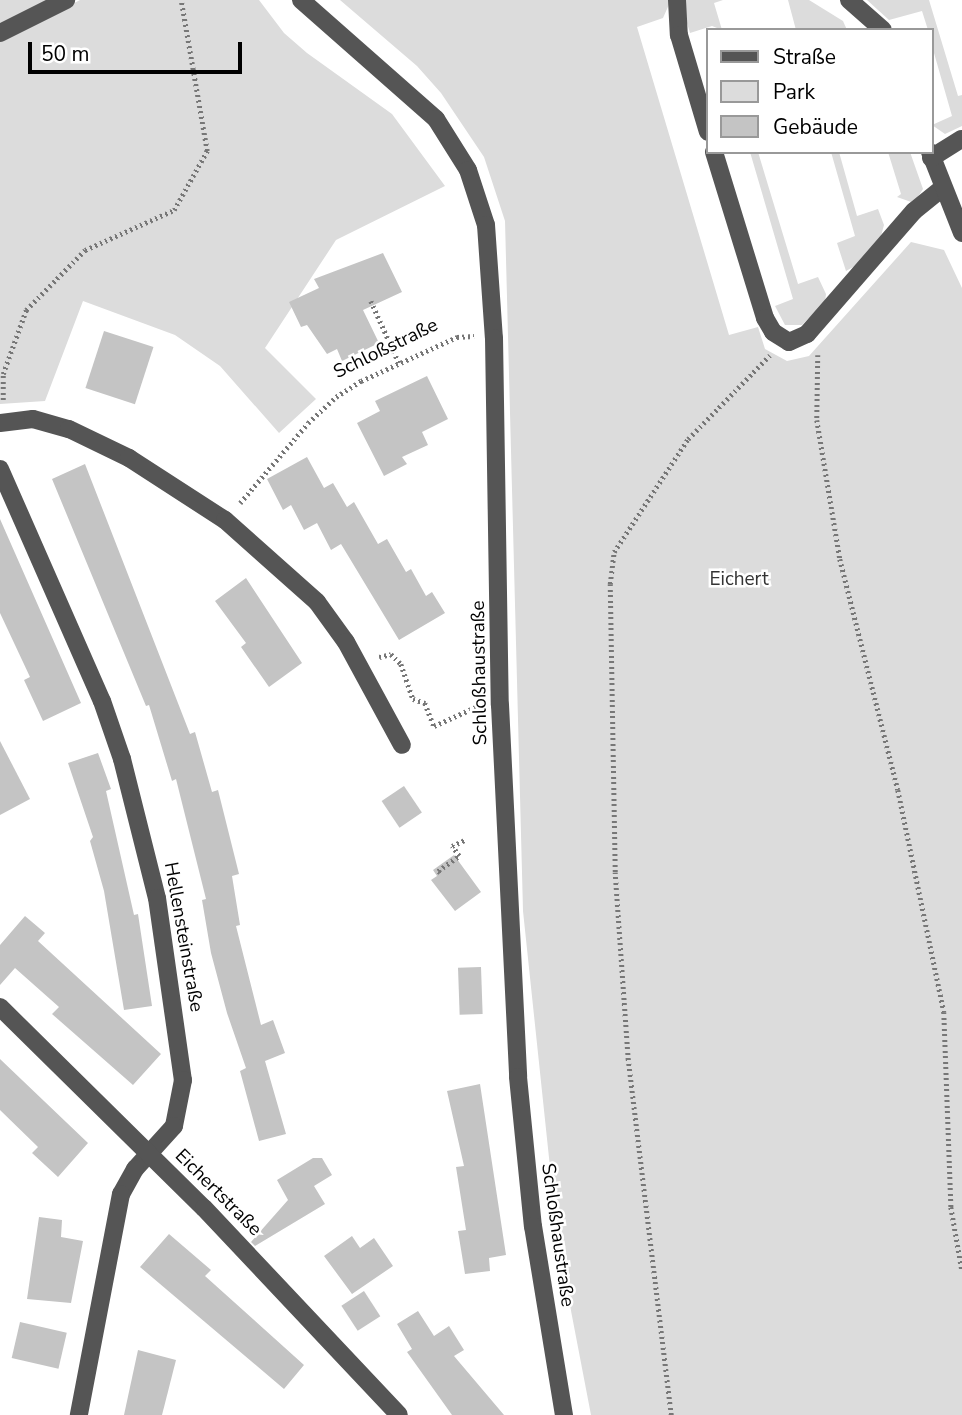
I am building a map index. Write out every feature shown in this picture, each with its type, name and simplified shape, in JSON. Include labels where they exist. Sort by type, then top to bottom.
[{"type":"street","points":[[0,33],[66,0]]},
{"type":"street","name":"Schloßhaustraße","points":[[301,0],[419,100],[460,154],[486,225],[494,338],[500,705],[523,1146],[564,1415]]},
{"type":"street","points":[[677,0],[679,36],[706,125]]},
{"type":"street","points":[[849,0],[881,28]]},
{"type":"street","points":[[934,153],[962,139]]},
{"type":"street","points":[[715,154],[765,318],[784,341],[801,339],[914,211],[942,189]]},
{"type":"street","points":[[931,155],[942,189],[962,233]]},
{"type":"street","points":[[2,422],[33,419],[69,429],[129,458],[226,520],[308,593],[358,663],[402,745]]},
{"type":"street","name":"Hellensteinstraße","points":[[0,469],[102,701],[140,821],[172,983],[183,1098],[174,1126],[149,1154],[121,1194],[79,1415]]},
{"type":"street","name":"Eichertstraße","points":[[0,1007],[149,1154],[399,1415]]},
{"type":"path","points":[[2,422],[3,374],[26,310],[85,250],[174,210],[207,151],[181,0]]},
{"type":"path","points":[[371,301],[399,363]]},
{"type":"path","points":[[819,320],[817,420],[840,559],[898,790],[944,1012],[951,1207],[962,1270]]},
{"type":"path","name":"Schloßstraße","points":[[226,520],[308,422],[336,397],[399,363],[457,337],[494,338]]},
{"type":"path","points":[[671,1415],[628,1060],[615,872],[610,584],[614,552],[688,439],[784,341]]},
{"type":"path","points":[[358,663],[391,654],[401,664],[413,699],[425,703],[434,726],[481,705],[500,705]]},
{"type":"path","points":[[440,873],[459,856],[452,846],[465,841]]},
{"type":"green space","points":[[0,0],[51,0],[0,25]]},
{"type":"green space","points":[[80,0],[259,0],[284,33],[307,53],[392,114],[445,186],[336,240],[265,348],[316,399],[279,433],[220,366],[175,335],[83,301],[45,401],[0,404],[0,42]]},
{"type":"green space","name":"Eichert","points":[[340,0],[671,0],[663,18],[637,27],[729,335],[758,327],[765,349],[787,361],[809,356],[911,242],[944,250],[962,288],[962,1415],[591,1415],[558,1243],[523,911],[505,221],[484,157],[441,93],[417,66]]},
{"type":"green space","points":[[686,0],[723,0],[714,3],[721,28],[712,26],[690,33],[684,13]]},
{"type":"green space","points":[[788,0],[809,0],[843,21],[846,28],[795,28]]},
{"type":"green space","points":[[867,0],[929,0],[958,96],[962,95],[962,126],[945,134],[934,126],[952,116],[934,53],[934,28],[927,28],[922,11],[889,20]]},
{"type":"green space","points":[[751,154],[759,154],[798,284],[818,277],[826,294],[825,302],[802,325],[785,325],[775,306],[793,299]]},
{"type":"green space","points":[[832,154],[840,154],[857,216],[878,209],[884,225],[881,236],[855,266],[846,271],[837,243],[855,236]]},
{"type":"green space","points":[[889,154],[911,154],[923,189],[914,203],[897,197],[901,194]]},
{"type":"building","points":[[383,253],[402,292],[363,310],[379,343],[342,361],[337,349],[327,354],[307,325],[301,327],[289,302],[319,288],[314,279]]},
{"type":"building","points":[[104,331],[153,347],[135,404],[85,388]]},
{"type":"building","points":[[427,376],[448,419],[422,432],[428,445],[402,457],[407,464],[384,476],[357,423],[380,411],[375,401]]},
{"type":"building","points":[[307,457],[324,488],[333,483],[347,507],[354,502],[378,544],[387,539],[406,572],[411,569],[426,596],[432,592],[445,613],[399,640],[341,544],[331,550],[317,523],[304,530],[291,505],[283,510],[267,479]]},
{"type":"building","points":[[85,464],[190,734],[195,732],[212,792],[218,790],[239,874],[232,876],[240,925],[236,926],[261,1025],[273,1020],[285,1053],[265,1061],[286,1134],[259,1141],[240,1071],[246,1068],[227,1013],[211,953],[202,900],[206,899],[176,779],[172,781],[149,705],[146,706],[52,479]]},
{"type":"building","points":[[0,519],[81,703],[43,721],[24,680],[30,677],[0,613]]},
{"type":"building","points":[[246,578],[302,663],[269,687],[241,647],[246,643],[215,601]]},
{"type":"building","points":[[0,741],[30,799],[0,815]]},
{"type":"building","points":[[98,753],[111,789],[106,791],[134,915],[138,914],[152,1006],[124,1010],[104,891],[90,841],[93,837],[68,763]]},
{"type":"building","points":[[404,786],[422,813],[400,828],[382,801]]},
{"type":"building","points":[[454,855],[481,892],[455,911],[431,880],[437,876],[433,870]]},
{"type":"building","points":[[25,916],[45,933],[38,941],[161,1054],[133,1085],[52,1014],[59,1007],[15,968],[0,985],[0,945]]},
{"type":"building","points":[[481,967],[483,1014],[460,1015],[458,968]]},
{"type":"building","points":[[0,1059],[88,1143],[58,1177],[32,1153],[38,1147],[0,1110]]},
{"type":"building","points":[[480,1084],[506,1255],[489,1258],[490,1271],[465,1274],[458,1231],[466,1230],[456,1167],[464,1166],[447,1091]]},
{"type":"building","points":[[313,1158],[322,1158],[332,1175],[314,1186],[325,1204],[255,1246],[251,1242],[288,1200],[277,1180]]},
{"type":"building","points":[[39,1217],[62,1220],[61,1237],[83,1241],[71,1303],[27,1299]]},
{"type":"building","points":[[169,1234],[211,1270],[205,1276],[304,1365],[284,1389],[140,1267]]},
{"type":"building","points":[[352,1236],[360,1248],[374,1238],[393,1266],[352,1294],[324,1256]]},
{"type":"building","points":[[364,1291],[380,1316],[358,1331],[341,1306]]},
{"type":"building","points":[[418,1311],[434,1336],[449,1326],[464,1350],[454,1356],[504,1415],[452,1415],[407,1352],[412,1349],[397,1324]]},
{"type":"building","points":[[20,1322],[67,1333],[58,1369],[12,1358]]},
{"type":"building","points":[[138,1350],[176,1360],[162,1415],[124,1415]]}]
